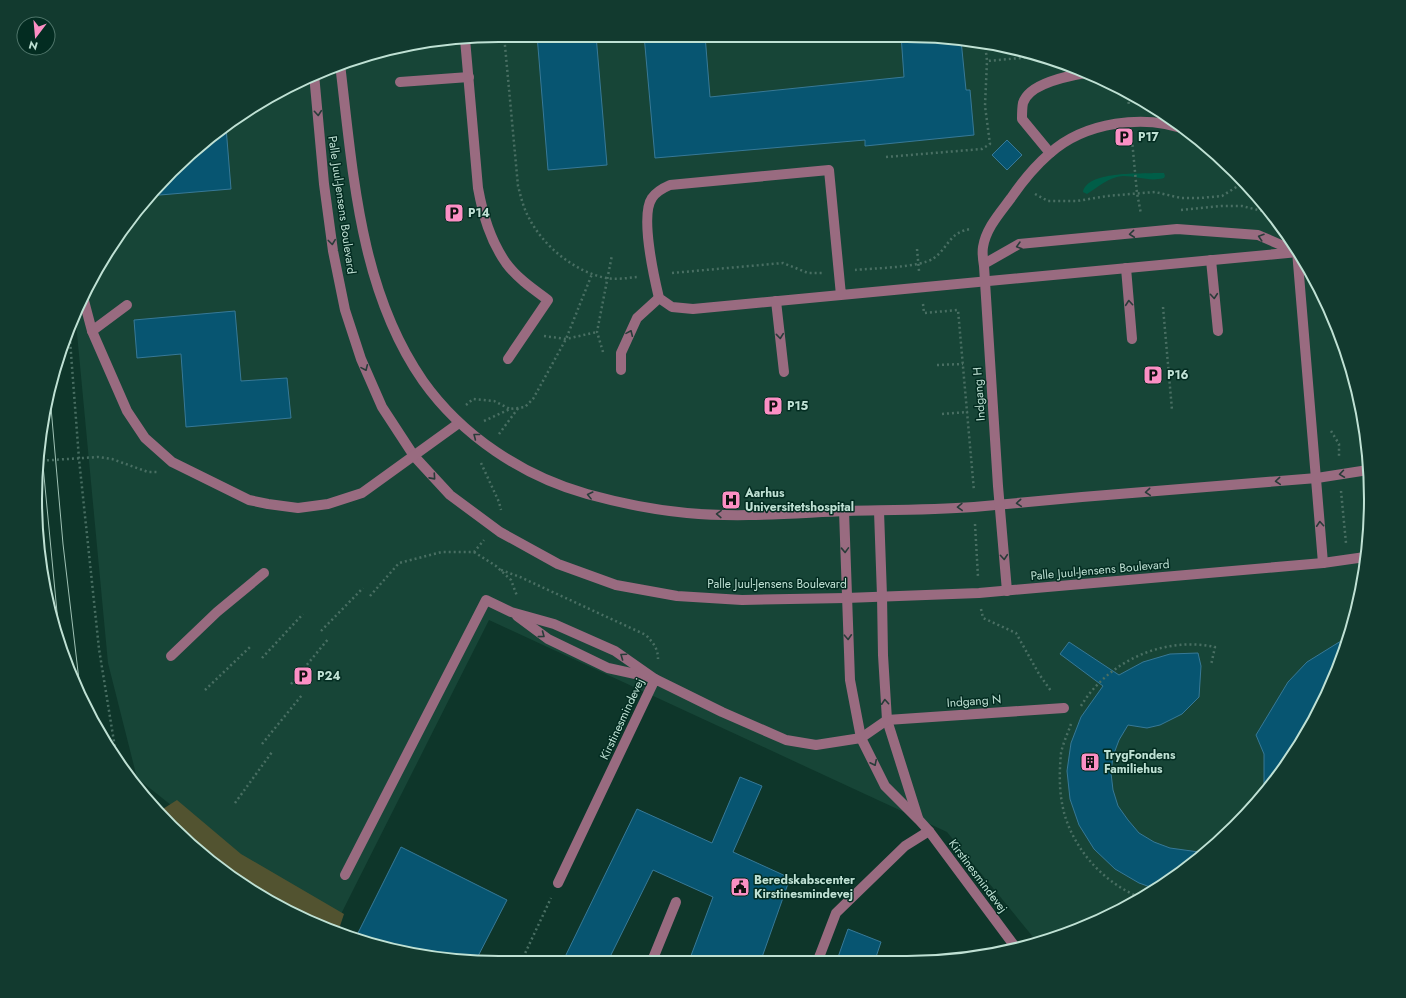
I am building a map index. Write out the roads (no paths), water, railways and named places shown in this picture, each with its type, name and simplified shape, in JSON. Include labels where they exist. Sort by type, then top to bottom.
[{"type":"street","points":[[466,43],[478,188],[485,218],[492,238],[507,263],[527,284],[548,300],[508,359]]},
{"type":"street","name":"Palle Juul-Jensens Boulevard","points":[[341,70],[355,189],[368,251],[381,299],[398,340],[424,381],[459,423],[490,447],[529,472],[584,494],[635,506],[689,513],[747,515],[974,507],[1316,478],[1363,471]]},
{"type":"street","points":[[1050,153],[1022,119],[1023,102],[1032,90],[1051,81],[1077,75]]},
{"type":"street","points":[[400,82],[469,77]]},
{"type":"street","name":"Palle Juul-Jensens Boulevard","points":[[315,81],[324,184],[332,243],[346,310],[361,359],[382,407],[414,456],[450,495],[500,532],[558,564],[616,585],[677,596],[742,600],[978,593],[1323,563],[1360,558]]},
{"type":"street","name":"Indgang H","points":[[1007,591],[999,504],[983,248],[989,228],[1033,170],[1050,153],[1068,140],[1084,132],[1104,126],[1131,122],[1156,123],[1172,127]]},
{"type":"street","points":[[841,295],[829,170],[670,185],[660,190],[652,198],[648,208],[647,220],[654,275],[659,298],[672,307],[692,309],[841,295],[920,287],[1211,260],[1291,252]]},
{"type":"street","points":[[984,264],[1019,244],[1177,229],[1258,235],[1289,248]]},
{"type":"street","points":[[1211,260],[1218,331]]},
{"type":"street","points":[[1298,263],[1323,563]]},
{"type":"street","points":[[1126,268],[1132,339]]},
{"type":"street","points":[[621,370],[621,353],[637,318],[659,298]]},
{"type":"street","points":[[776,301],[784,372]]},
{"type":"street","points":[[85,305],[92,331],[127,411],[145,438],[172,462],[249,500],[298,508],[328,504],[362,493],[459,423]]},
{"type":"street","points":[[92,331],[127,305]]},
{"type":"street","name":"Kirstinesmindevej","points":[[844,511],[850,680],[861,738],[885,786],[929,831],[1012,943]]},
{"type":"street","name":"Kirstinesmindevej","points":[[879,511],[883,662],[887,720],[919,820]]},
{"type":"street","points":[[171,656],[217,612],[264,573]]},
{"type":"street","points":[[345,875],[486,600],[511,612],[554,624],[615,651],[655,678]]},
{"type":"street","points":[[511,612],[548,639],[608,668],[655,678]]},
{"type":"street","name":"Kirstinesmindevej","points":[[558,883],[655,678],[722,712],[786,740],[816,745],[861,738],[887,720]]},
{"type":"street","name":"Indgang N","points":[[887,720],[1064,708]]},
{"type":"street","points":[[820,956],[836,912],[905,846],[929,831]]},
{"type":"street","points":[[654,956],[676,902]]},
{"type":"tram line","points":[[51,409],[63,544],[79,678]]},
{"type":"tram line","points":[[43,467],[57,613]]},
{"type":"place","name":"P17","points":[[1124,137]]},
{"type":"place","name":"P14","points":[[454,213]]},
{"type":"place","name":"P16","points":[[1153,375]]},
{"type":"place","name":"P15","points":[[773,406]]},
{"type":"place","name":"Aarhus Universitetshospital","points":[[731,500]]},
{"type":"place","name":"P24","points":[[303,676]]},
{"type":"place","name":"TrygFondens Familiehus","points":[[1090,762]]},
{"type":"place","name":"Beredskabscenter Kirstinesmindevej","points":[[740,887]]}]
